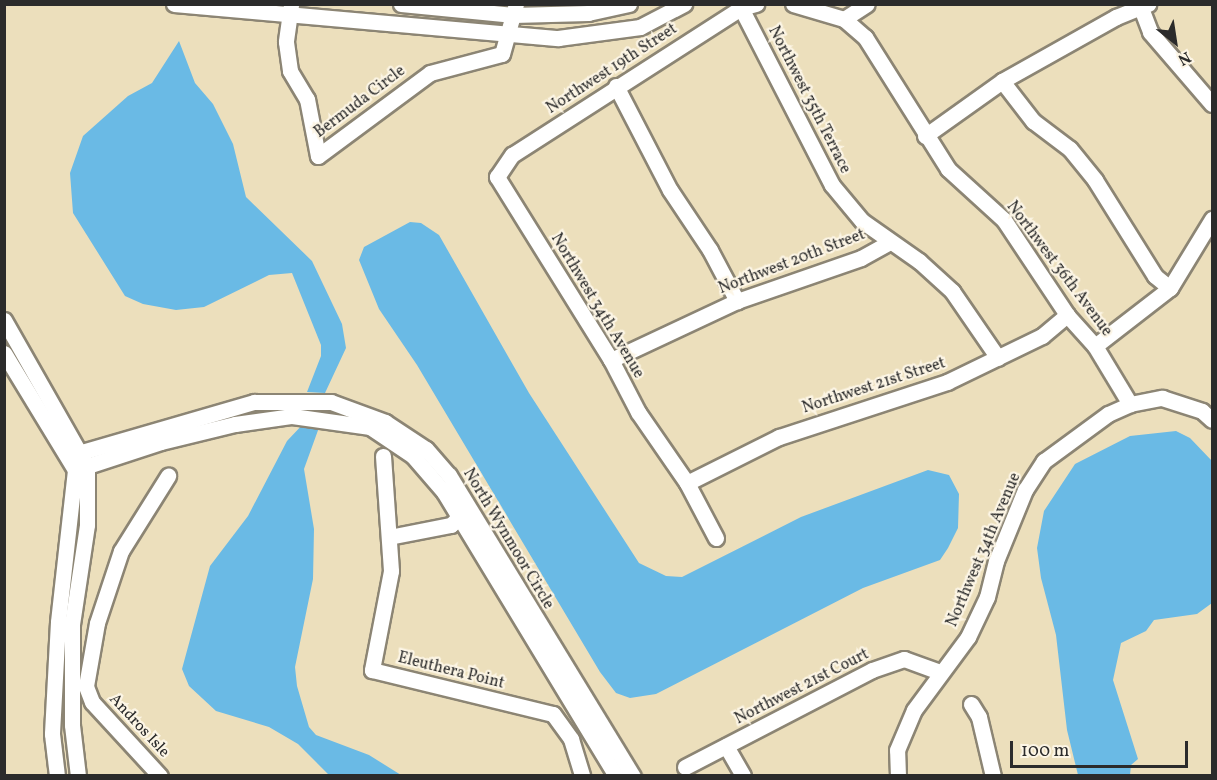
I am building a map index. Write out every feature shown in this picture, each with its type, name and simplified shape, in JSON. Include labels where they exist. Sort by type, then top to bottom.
[{"type":"street","points":[[174,4],[291,9],[558,38],[603,34],[640,27],[684,4]]},
{"type":"street","points":[[401,4],[588,13],[629,4]]},
{"type":"street","points":[[793,4],[844,19],[867,4]]},
{"type":"street","name":"Northwest 19th Street","points":[[497,177],[512,155],[616,86],[749,6]]},
{"type":"street","name":"Northwest 35th Terrace","points":[[749,6],[832,184],[862,221],[888,243],[919,261],[952,291],[998,358]]},
{"type":"street","points":[[925,136],[1002,81],[1116,17],[1145,6],[1150,32],[1212,104]]},
{"type":"street","name":"Bermuda Circle","points":[[291,9],[286,42],[290,71],[307,99],[318,156],[430,73],[502,54],[514,10]]},
{"type":"street","name":"Northwest 36th Avenue","points":[[844,19],[865,37],[925,136],[948,169],[1004,220],[1067,315],[1095,346],[1130,404]]},
{"type":"street","points":[[1002,81],[1033,121],[1070,150],[1095,180],[1155,276],[1170,288]]},
{"type":"street","points":[[616,86],[670,190],[710,250],[737,301]]},
{"type":"street","name":"Northwest 34th Avenue","points":[[497,177],[611,360],[638,412],[687,483],[716,538]]},
{"type":"street","points":[[1095,346],[1170,288],[1212,219]]},
{"type":"street","name":"Northwest 20th Street","points":[[611,360],[737,301],[861,258],[888,243]]},
{"type":"street","name":"Northwest 21st Street","points":[[687,483],[780,437],[946,382],[1042,336],[1067,315]]},
{"type":"street","points":[[4,320],[78,461],[65,623],[52,734],[57,776]]},
{"type":"street","points":[[4,353],[78,461]]},
{"type":"street","points":[[1130,404],[1161,398],[1202,411],[1212,420]]},
{"type":"street","name":"North Wynmoor Circle","points":[[78,461],[254,402],[294,400],[331,402],[385,422],[426,449],[449,475],[464,512]]},
{"type":"street","name":"Northwest 34th Avenue","points":[[898,776],[897,750],[914,710],[939,672],[968,637],[987,597],[996,561],[1025,490],[1044,461],[1083,430],[1130,404]]},
{"type":"street","name":"North Wynmoor Circle","points":[[78,461],[235,424],[292,416],[328,419],[370,427],[413,456],[464,512],[573,683],[594,723],[616,776]]},
{"type":"street","name":"Eleuthera Point","points":[[383,456],[391,571],[372,670],[553,714],[571,739],[582,776]]},
{"type":"street","name":"Andros Isle","points":[[160,776],[92,702],[86,686],[95,630],[121,551],[168,476]]},
{"type":"street","points":[[389,537],[451,525],[464,512]]},
{"type":"street","points":[[65,623],[95,630]]},
{"type":"street","points":[[65,623],[78,776]]},
{"type":"street","name":"Northwest 21st Court","points":[[685,767],[872,670],[904,659],[939,672]]},
{"type":"street","points":[[971,704],[979,717],[993,776]]},
{"type":"street","points":[[571,739],[594,723]]},
{"type":"street","name":"North Wynmoor Circle","points":[[594,723],[633,776]]},
{"type":"street","points":[[726,746],[743,776]]},
{"type":"water","points":[[179,41],[195,83],[213,104],[233,144],[246,197],[312,261],[342,324],[346,348],[325,393],[307,392],[321,356],[321,345],[292,273],[269,275],[204,307],[176,310],[143,304],[125,296],[73,213],[70,173],[83,136],[128,96],[152,83]]},
{"type":"water","points":[[410,222],[421,223],[439,235],[529,393],[639,563],[666,576],[682,577],[801,517],[928,470],[949,475],[959,494],[958,528],[948,548],[940,560],[863,588],[656,694],[630,698],[616,693],[600,672],[417,365],[379,309],[359,260],[364,247]]},
{"type":"water","points":[[305,422],[321,422],[304,469],[314,529],[313,579],[295,667],[297,686],[309,727],[316,735],[369,755],[401,775],[329,775],[298,744],[269,727],[216,711],[189,686],[182,669],[210,566],[248,516],[287,441]]},
{"type":"water","points":[[1176,431],[1190,438],[1212,461],[1212,603],[1197,614],[1154,620],[1146,631],[1121,643],[1113,680],[1138,759],[1131,765],[1130,775],[1078,775],[1067,730],[1056,635],[1041,578],[1037,548],[1044,511],[1075,464],[1130,436]]}]
